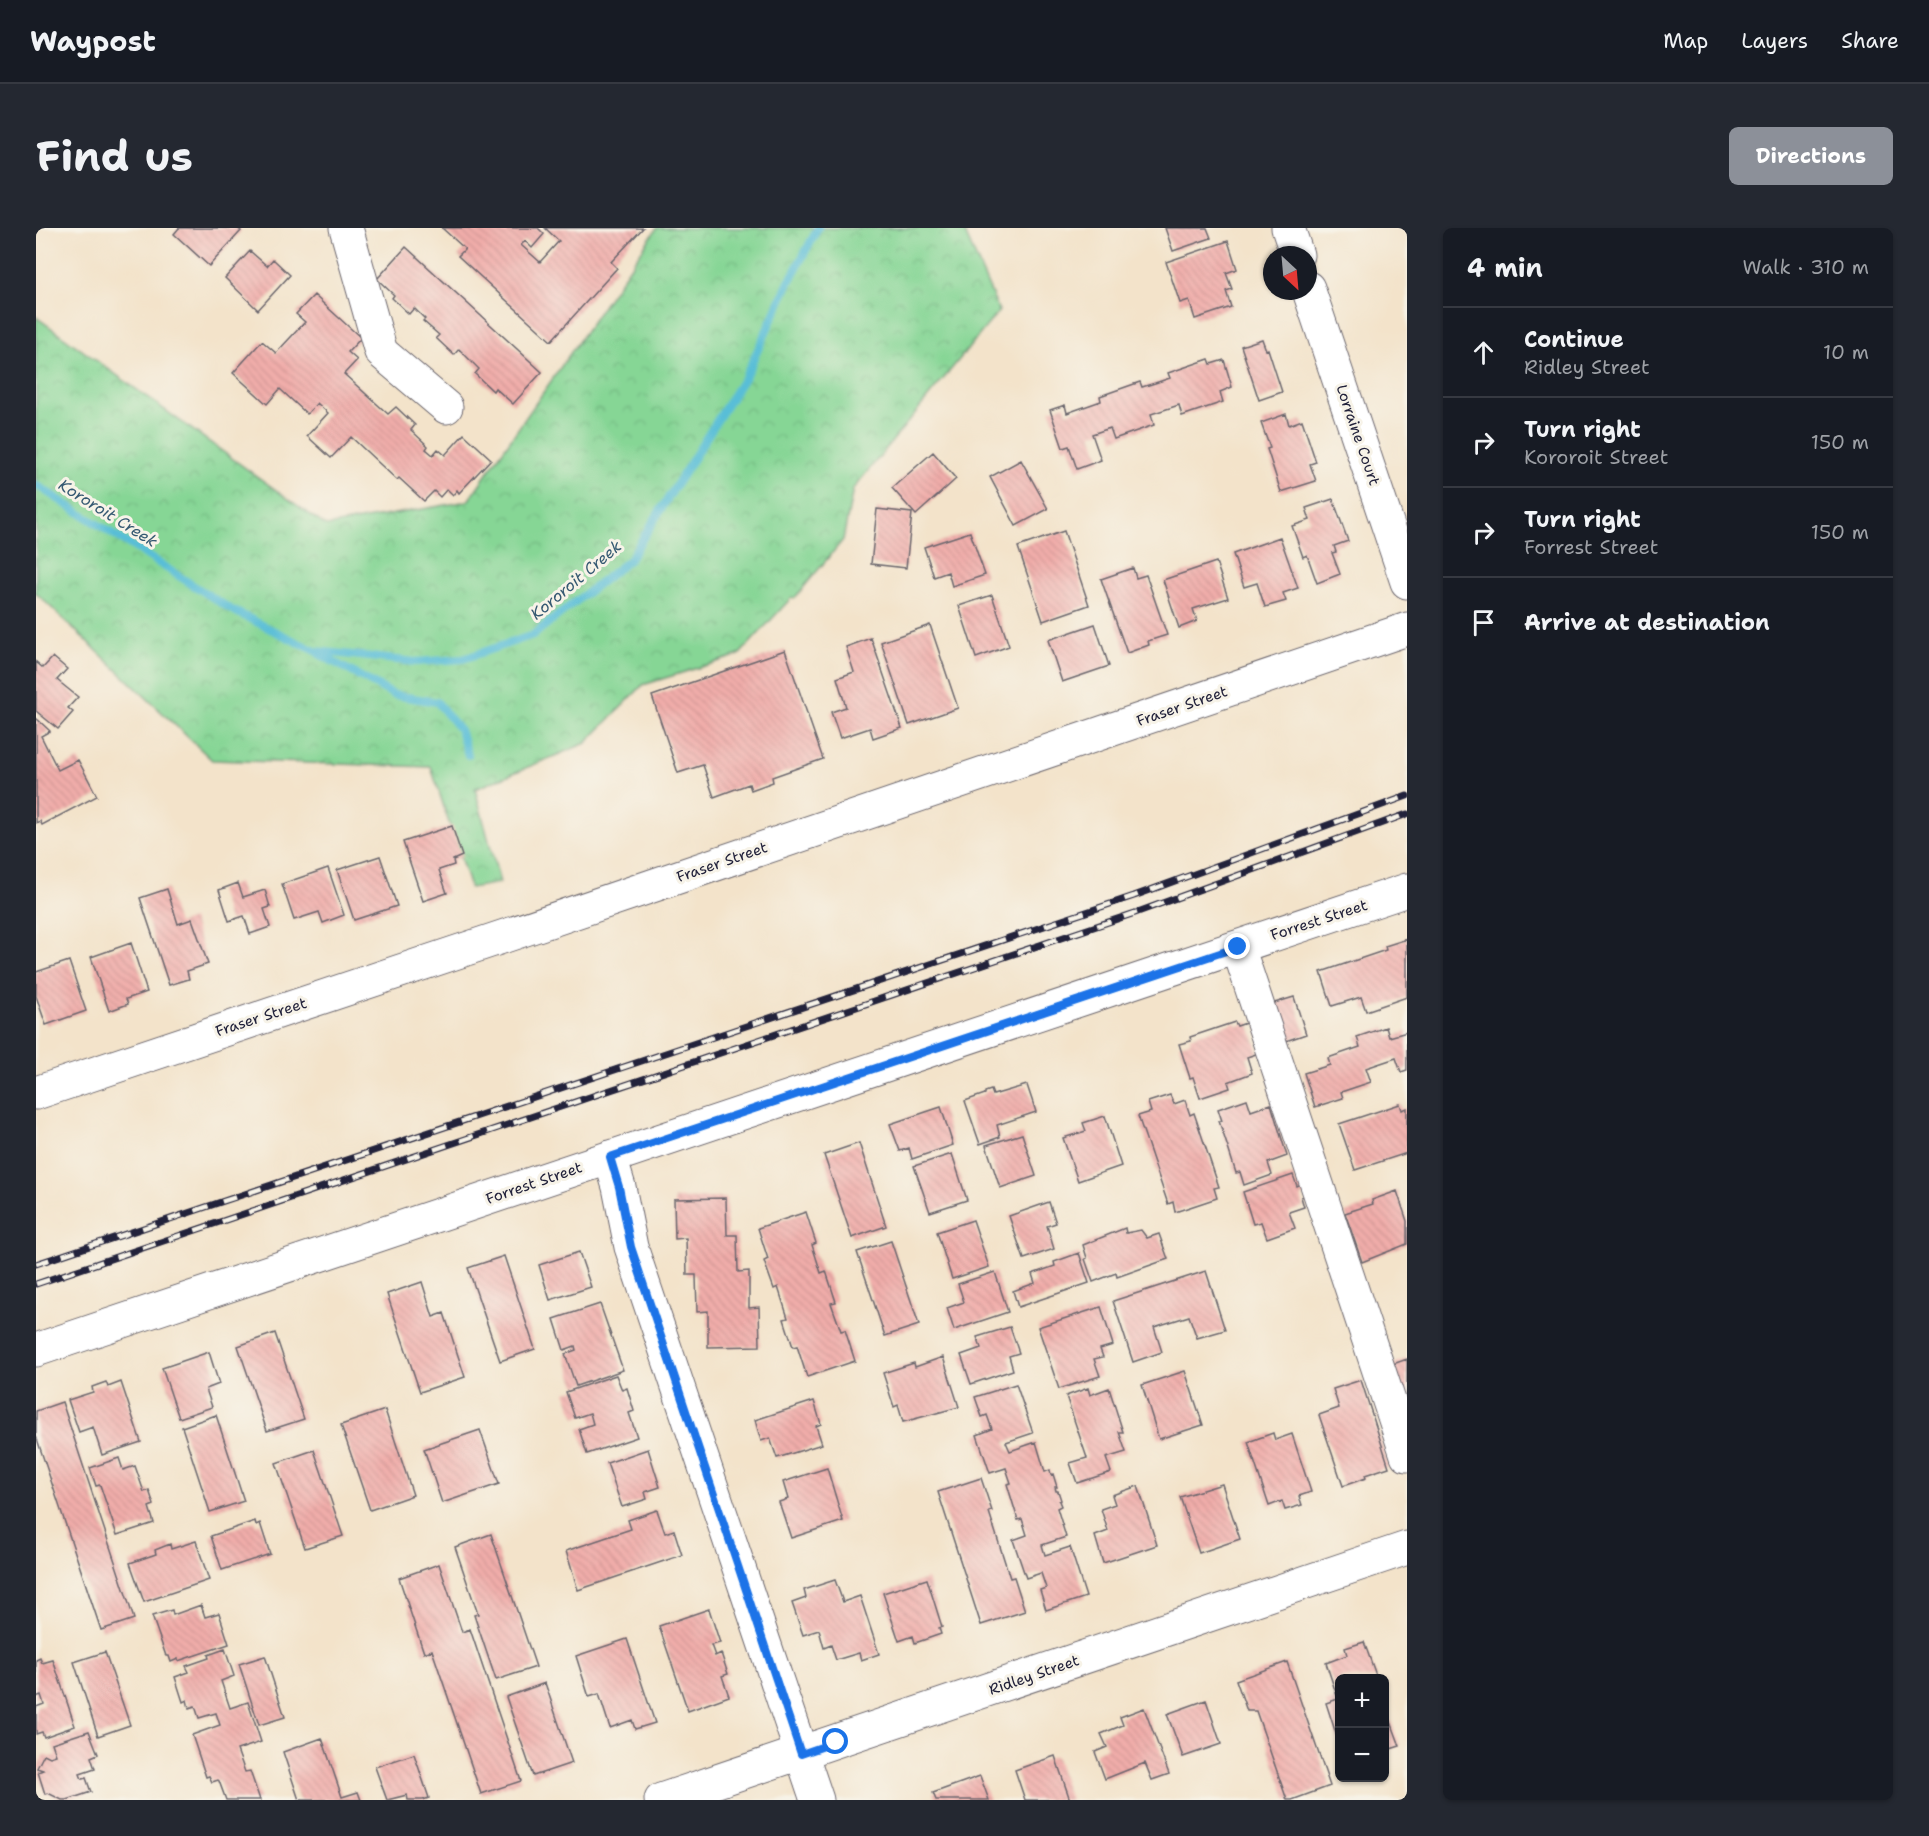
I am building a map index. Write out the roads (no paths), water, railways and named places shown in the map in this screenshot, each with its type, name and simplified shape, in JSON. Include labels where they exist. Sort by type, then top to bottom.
[{"type":"street","points":[[346,228],[381,352],[446,407]]},
{"type":"street","points":[[1288,228],[1294,246]]},
{"type":"street","name":"Lorraine Court","points":[[1312,300],[1407,582]]},
{"type":"street","name":"Fraser Street","points":[[36,1092],[510,934],[1407,629]]},
{"type":"street","name":"Forrest Street","points":[[36,1350],[1407,890]]},
{"type":"street","points":[[1238,947],[1407,1455]]},
{"type":"street","points":[[600,1161],[619,1187],[631,1247],[817,1800]]},
{"type":"street","name":"Ridley Street","points":[[661,1800],[1407,1548]]},
{"type":"waterway","name":"Kororoit Creek","points":[[36,485],[232,610],[315,651],[415,662],[463,659],[533,635],[629,560],[747,373],[789,282],[818,228]]},
{"type":"waterway","points":[[319,654],[394,695],[437,702],[460,730],[468,755]]},
{"type":"railway","points":[[36,1264],[1134,896],[1407,796]]},
{"type":"railway","points":[[36,1284],[1135,913],[1407,814]]}]
